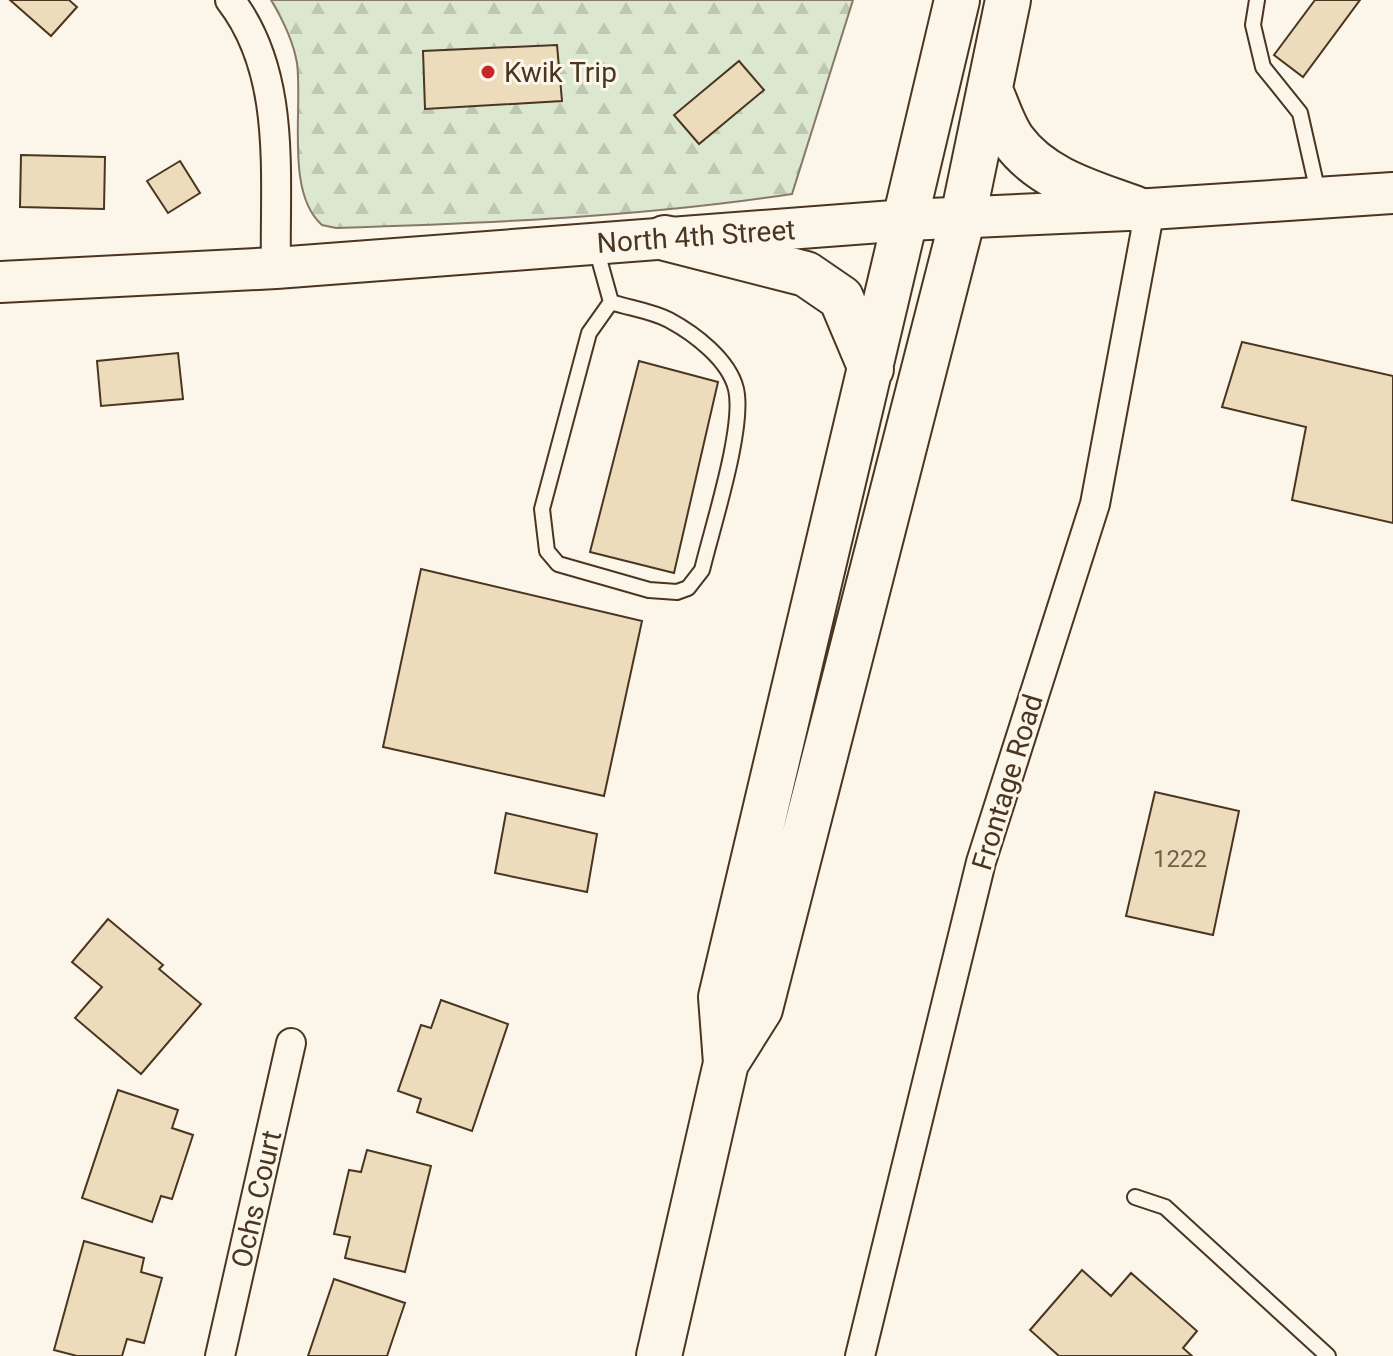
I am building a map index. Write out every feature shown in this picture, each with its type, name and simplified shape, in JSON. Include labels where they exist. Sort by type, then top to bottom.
[{"type":"highway","points":[[659,1356],[726,1063],[721,997],[957,0]]},
{"type":"highway","points":[[726,1063],[760,1009],[963,217],[1008,0]]},
{"type":"highway","points":[[990,90],[1013,140],[1038,166],[1071,185],[1143,209]]},
{"type":"highway","points":[[665,238],[806,274],[841,298],[871,369]]},
{"type":"street","points":[[230,0],[255,37],[272,98],[276,268]]},
{"type":"street","name":"North 4th Street","points":[[0,282],[276,268],[907,220],[1393,193]]},
{"type":"street","name":"Frontage Road","points":[[860,1356],[981,862],[1095,504],[1143,209]]},
{"type":"street","name":"Ochs Court","points":[[220,1356],[291,1043]]},
{"type":"lane","points":[[1257,0],[1253,25],[1263,67],[1300,113],[1319,197]]},
{"type":"lane","points":[[594,243],[611,302]]},
{"type":"lane","points":[[611,302],[669,320],[703,344],[725,365],[736,388],[738,416],[702,570],[688,588],[677,592],[649,590],[558,564],[547,551],[542,509],[589,333],[611,302]]},
{"type":"lane","points":[[1135,1197],[1165,1207],[1328,1356]]},
{"type":"green space","points":[[271,0],[853,0],[792,194],[622,214],[336,228],[322,225],[303,193],[299,172],[297,63],[287,30]]},
{"type":"building","points":[[10,0],[69,0],[77,7],[51,36]]},
{"type":"building","points":[[1315,0],[1360,0],[1303,77],[1274,55]]},
{"type":"building","points":[[557,45],[562,101],[425,109],[423,51]]},
{"type":"building","points":[[739,61],[764,90],[699,144],[674,115]]},
{"type":"building","points":[[21,155],[105,157],[104,209],[20,207]]},
{"type":"building","points":[[180,161],[200,193],[168,213],[147,181]]},
{"type":"building","points":[[1242,342],[1393,376],[1393,523],[1292,500],[1306,427],[1222,407]]},
{"type":"building","points":[[178,353],[183,399],[101,406],[97,361]]},
{"type":"building","points":[[639,361],[718,382],[674,573],[590,552]]},
{"type":"building","points":[[421,569],[642,621],[604,796],[383,747]]},
{"type":"building","points":[[1155,792],[1239,811],[1213,935],[1126,916]]},
{"type":"building","points":[[506,813],[597,834],[587,892],[495,873]]},
{"type":"building","points":[[108,919],[163,965],[159,969],[201,1004],[141,1074],[75,1018],[102,987],[72,962]]},
{"type":"building","points":[[441,1000],[508,1024],[472,1131],[417,1112],[421,1099],[398,1091],[421,1025],[431,1028]]},
{"type":"building","points":[[118,1090],[178,1110],[172,1128],[193,1135],[172,1199],[161,1196],[152,1222],[82,1198]]},
{"type":"building","points":[[367,1150],[431,1166],[405,1272],[345,1258],[350,1237],[334,1234],[349,1170],[361,1172]]},
{"type":"building","points":[[84,1241],[144,1258],[141,1272],[162,1278],[144,1343],[127,1339],[122,1356],[77,1356],[54,1350]]},
{"type":"building","points":[[1082,1270],[1111,1296],[1131,1273],[1197,1331],[1183,1348],[1192,1356],[1059,1356],[1030,1330]]},
{"type":"building","points":[[334,1279],[405,1303],[387,1356],[308,1356]]},
{"type":"place","name":"Kwik Trip","points":[[488,72]]}]
